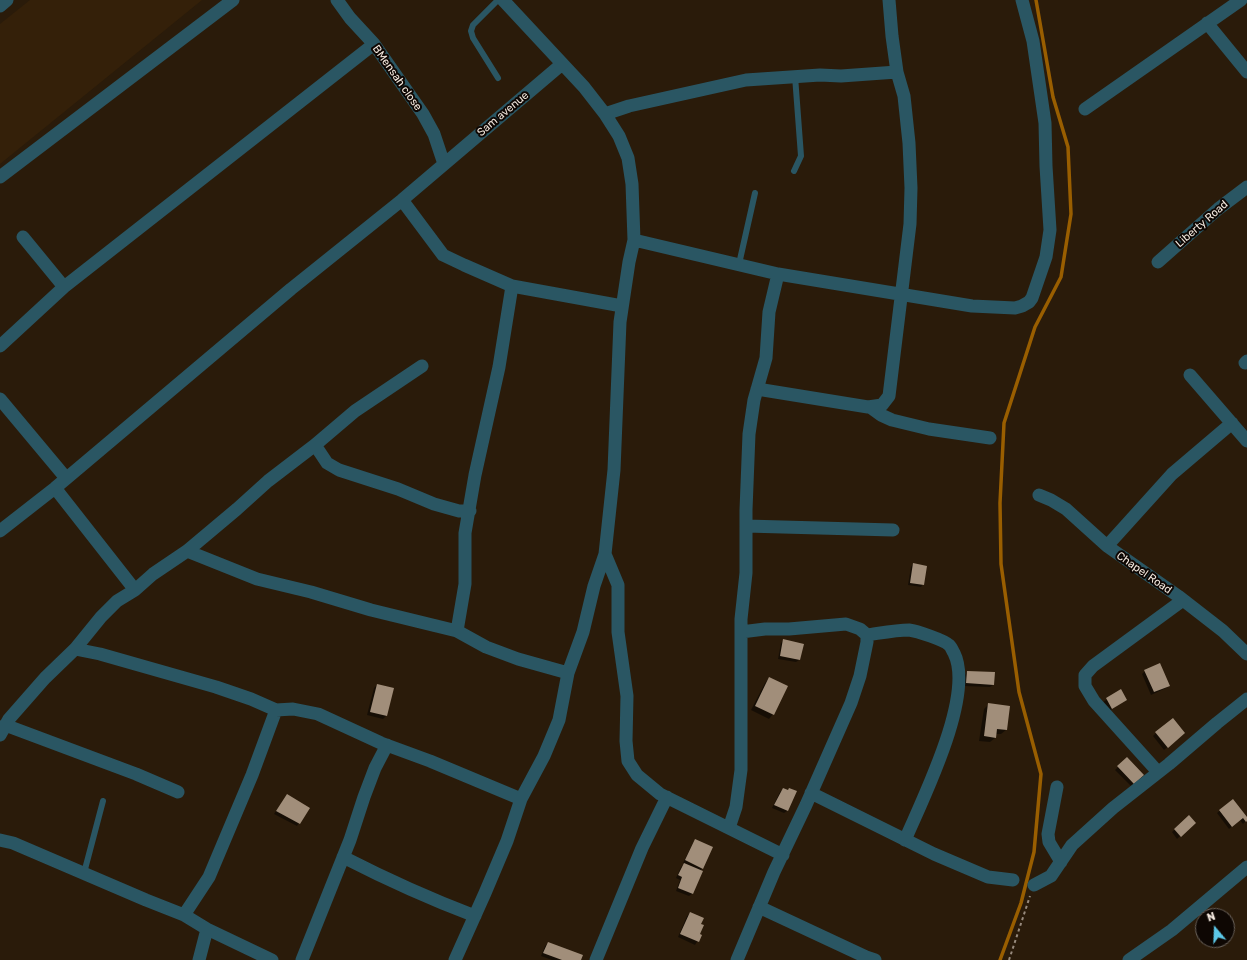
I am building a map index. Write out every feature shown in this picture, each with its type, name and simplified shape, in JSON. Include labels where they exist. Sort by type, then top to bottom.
[{"type":"street","points":[[0,6],[7,0]]},
{"type":"street","points":[[0,177],[233,0]]},
{"type":"street","name":"BMensah close","points":[[337,0],[350,18],[374,44],[423,114],[434,134],[444,164]]},
{"type":"street","points":[[455,960],[507,841],[521,799],[544,756],[559,720],[568,673],[584,632],[594,586],[605,554],[614,470],[622,306],[634,240],[632,184],[628,158],[619,136],[605,114],[584,87],[503,0]]},
{"type":"street","points":[[757,389],[870,407],[882,404],[889,396],[910,224],[910,188],[908,137],[904,96],[897,72],[889,0]]},
{"type":"street","points":[[634,240],[778,274],[901,295],[972,306],[1015,308],[1029,302],[1032,298],[1046,258],[1050,230],[1045,123],[1033,41],[1022,0]]},
{"type":"street","points":[[1085,109],[1240,0]]},
{"type":"street","points":[[1207,23],[1247,72]]},
{"type":"street","points":[[0,346],[64,287],[374,44]]},
{"type":"street","name":"Sam avenue","points":[[0,531],[55,488],[291,289],[402,200],[562,64]]},
{"type":"street","points":[[605,114],[629,106],[746,80],[795,76],[841,76],[897,72]]},
{"type":"street","name":"Liberty Road","points":[[1158,262],[1247,187]]},
{"type":"street","points":[[402,200],[443,255],[512,286],[622,306]]},
{"type":"street","points":[[23,237],[64,287]]},
{"type":"street","points":[[729,828],[736,807],[741,770],[741,632],[746,573],[749,434],[754,400],[766,358],[770,312],[778,274]]},
{"type":"street","points":[[457,631],[465,584],[465,533],[480,452],[499,367],[512,286]]},
{"type":"street","points":[[178,792],[136,774],[2,730],[45,678],[75,649],[101,617],[118,601],[153,574],[187,551],[268,481],[315,445],[355,410],[422,366]]},
{"type":"street","points":[[1190,375],[1247,441]]},
{"type":"street","points":[[0,399],[66,478]]},
{"type":"street","points":[[870,407],[881,415],[892,420],[929,429],[990,438]]},
{"type":"street","points":[[1107,546],[1172,474],[1232,423]]},
{"type":"street","points":[[315,445],[327,463],[339,470],[398,489],[434,504],[459,511],[470,511]]},
{"type":"street","points":[[55,488],[134,590]]},
{"type":"street","name":"Chapel Road","points":[[1039,495],[1066,509],[1107,546],[1183,600],[1223,631],[1247,654]]},
{"type":"street","points":[[746,526],[892,530]]},
{"type":"street","points":[[187,551],[257,579],[311,592],[371,610],[457,631],[486,647],[518,659],[568,673]]},
{"type":"street","points":[[605,554],[618,586],[618,632],[627,696],[626,741],[628,761],[637,774],[660,794],[783,855]]},
{"type":"street","points":[[1158,772],[1094,701],[1085,686],[1085,675],[1093,666],[1183,600]]},
{"type":"street","points":[[741,632],[766,629],[789,630],[846,624],[860,629],[867,635],[910,630],[939,639],[950,645],[958,660],[958,684],[952,720],[941,757],[905,840]]},
{"type":"street","points":[[737,960],[774,872],[812,793],[851,703],[858,683],[867,642],[867,635]]},
{"type":"street","points":[[75,649],[100,654],[216,687],[251,699],[276,710],[293,709],[318,714],[387,745],[430,761],[521,799]]},
{"type":"street","points":[[1034,885],[1051,876],[1072,845],[1113,808],[1247,699]]},
{"type":"street","points":[[184,915],[209,877],[252,775],[276,710]]},
{"type":"street","points":[[302,960],[350,840],[375,768],[387,745]]},
{"type":"street","points":[[1057,788],[1048,834],[1050,842],[1061,862]]},
{"type":"street","points":[[812,793],[934,854],[988,877],[1013,880]]},
{"type":"street","points":[[596,960],[642,848],[667,797]]},
{"type":"street","points":[[0,840],[13,843],[184,915],[207,929],[272,960]]},
{"type":"street","points":[[343,857],[386,880],[475,916]]},
{"type":"street","points":[[1129,960],[1172,930],[1247,867]]},
{"type":"street","points":[[760,907],[874,960]]},
{"type":"street","points":[[199,960],[207,929]]},
{"type":"lane","points":[[498,0],[473,24],[471,31],[473,38],[498,78]]},
{"type":"lane","points":[[794,171],[801,156],[795,76]]},
{"type":"lane","points":[[739,264],[755,193]]},
{"type":"lane","points":[[84,873],[103,801]]},
{"type":"path","points":[[1010,960],[1034,885]]},
{"type":"shaded area","points":[[30,0],[202,0],[0,164],[0,24]]},
{"type":"building","points":[[913,563],[927,566],[924,585],[910,583]]},
{"type":"building","points":[[783,639],[804,644],[800,660],[780,656]]},
{"type":"building","points":[[1160,663],[1170,686],[1154,692],[1144,670]]},
{"type":"building","points":[[967,671],[995,672],[994,685],[966,683]]},
{"type":"building","points":[[769,677],[788,686],[774,715],[755,706]]},
{"type":"building","points":[[377,684],[394,688],[387,716],[370,712]]},
{"type":"building","points":[[1121,689],[1127,700],[1112,709],[1106,698]]},
{"type":"building","points":[[988,703],[1010,706],[1007,730],[997,729],[996,738],[984,736]]},
{"type":"building","points":[[1173,718],[1185,733],[1168,748],[1155,732]]},
{"type":"building","points":[[1127,757],[1144,775],[1134,784],[1117,766]]},
{"type":"building","points":[[783,788],[788,790],[789,788],[797,791],[788,811],[774,805]]},
{"type":"building","points":[[287,794],[310,808],[300,824],[276,811]]},
{"type":"building","points":[[1233,799],[1247,817],[1247,821],[1246,822],[1243,818],[1232,827],[1219,810]]},
{"type":"building","points":[[1189,815],[1196,823],[1181,837],[1174,829]]},
{"type":"building","points":[[695,839],[713,847],[703,869],[685,860]]},
{"type":"building","points":[[684,863],[703,871],[693,894],[678,888],[682,877],[678,875]]},
{"type":"building","points":[[690,912],[704,918],[701,924],[704,925],[700,934],[702,935],[699,942],[680,934]]},
{"type":"building","points":[[548,942],[583,955],[581,960],[562,960],[543,953]]},
{"type":"waterway","points":[[1000,960],[1021,903],[1034,852],[1041,774],[1019,692],[1001,564],[1000,503],[1004,423],[1035,327],[1061,277],[1071,214],[1068,147],[1053,97],[1036,0]]}]
